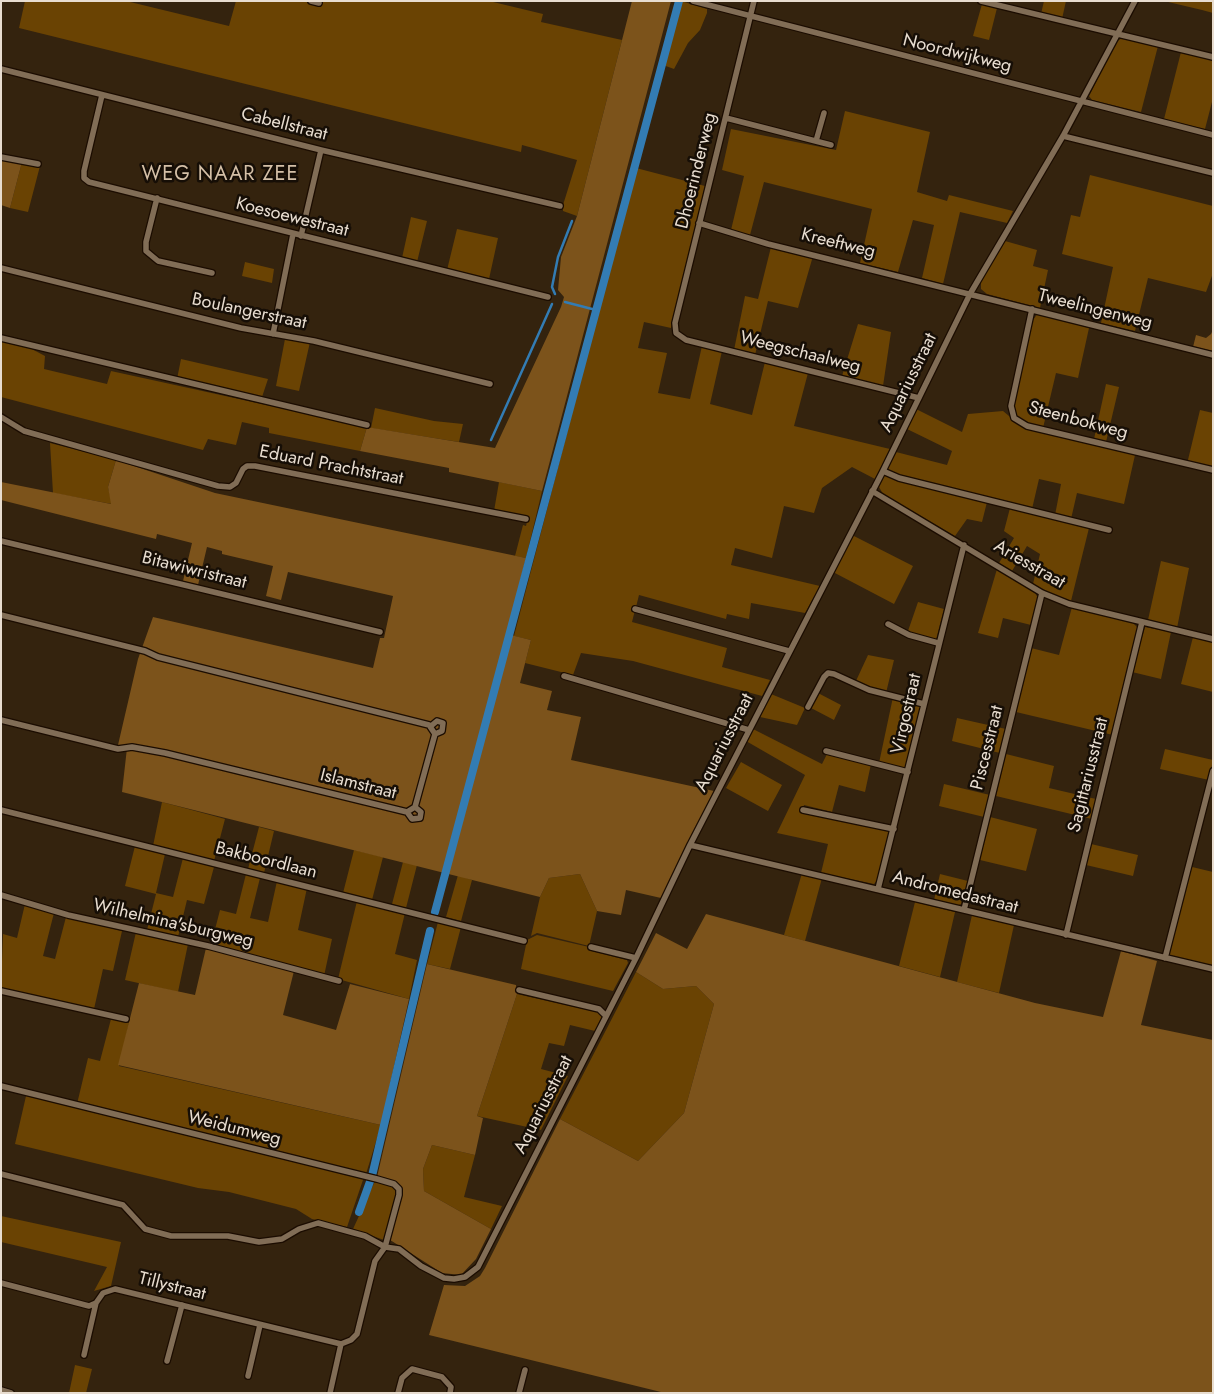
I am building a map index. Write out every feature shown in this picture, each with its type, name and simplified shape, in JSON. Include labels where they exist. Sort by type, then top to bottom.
[{"type":"street","points":[[312,1],[319,3]]},
{"type":"street","name":"Noordwijkweg","points":[[693,1],[1213,135]]},
{"type":"street","name":"Dhoerinderweg","points":[[676,334],[675,323],[754,1]]},
{"type":"street","points":[[981,1],[1213,57]]},
{"type":"street","name":"Aquariusstraat","points":[[1,1174],[123,1206],[145,1229],[171,1236],[228,1236],[260,1242],[272,1241],[282,1239],[299,1229],[318,1222],[365,1236],[385,1247],[399,1249],[421,1266],[444,1278],[465,1277],[478,1268],[636,958],[690,845],[883,471],[970,294],[1063,136],[1135,1]]},
{"type":"street","name":"Cabellstraat","points":[[1,69],[321,150],[560,206]]},
{"type":"street","name":"Koesoewestraat","points":[[102,95],[84,178],[89,182],[548,297]]},
{"type":"street","points":[[816,141],[824,113]]},
{"type":"street","points":[[726,118],[831,145]]},
{"type":"street","points":[[1063,136],[1213,173]]},
{"type":"street","points":[[301,236],[321,150]]},
{"type":"street","points":[[1,156],[38,164]]},
{"type":"street","points":[[157,198],[146,242],[146,251],[158,261],[212,273]]},
{"type":"street","name":"Kreeftweg","points":[[699,223],[768,244],[970,294]]},
{"type":"street","points":[[273,334],[292,234]]},
{"type":"street","name":"Boulangerstraat","points":[[1,268],[490,384]]},
{"type":"street","name":"Tweelingenweg","points":[[970,294],[1213,354]]},
{"type":"street","name":"Steenbokweg","points":[[1032,310],[1011,406],[1014,418],[1027,426],[1213,470]]},
{"type":"street","name":"Weegschaalweg","points":[[676,334],[686,340],[919,398]]},
{"type":"street","points":[[1,338],[367,425]]},
{"type":"street","name":"Eduard Prachtstraat","points":[[1,417],[24,431],[218,486],[230,487],[236,482],[242,469],[247,466],[255,466],[526,519]]},
{"type":"street","points":[[883,471],[899,478],[1109,530]]},
{"type":"street","name":"Ariesstraat","points":[[872,491],[1042,593],[1069,604],[1213,639]]},
{"type":"street","name":"Bitawiwristraat","points":[[1,541],[380,632]]},
{"type":"street","name":"Virgostraat","points":[[878,889],[964,545]]},
{"type":"street","name":"Piscesstraat","points":[[964,910],[1042,593]]},
{"type":"street","points":[[635,609],[789,651]]},
{"type":"street","points":[[1,615],[431,726],[435,734]]},
{"type":"street","name":"Sagittariusstraat","points":[[1066,935],[1142,622]]},
{"type":"street","points":[[888,624],[909,635],[938,643]]},
{"type":"street","points":[[808,707],[828,673],[869,690],[924,704]]},
{"type":"street","points":[[564,676],[749,730]]},
{"type":"street","name":"Islamstraat","points":[[1,720],[118,749],[132,747],[165,753],[407,812],[415,807],[435,734],[442,731],[443,723],[437,721],[431,726]]},
{"type":"street","points":[[826,751],[908,772]]},
{"type":"street","points":[[1165,958],[1213,771]]},
{"type":"street","points":[[407,812],[414,820],[420,818],[421,812],[415,807]]},
{"type":"street","name":"Bakboordlaan","points":[[1,810],[524,941]]},
{"type":"street","points":[[803,810],[894,829]]},
{"type":"street","name":"Andromedastraat","points":[[690,845],[1213,969]]},
{"type":"street","name":"Wilhelmina'sburgweg","points":[[1,895],[68,915],[208,946],[339,982]]},
{"type":"street","points":[[590,947],[636,958]]},
{"type":"street","points":[[519,990],[599,1009],[606,1016]]},
{"type":"street","points":[[1,991],[126,1019]]},
{"type":"street","name":"Weidumweg","points":[[1,1086],[394,1184],[400,1192],[385,1247]]},
{"type":"street","points":[[330,1393],[341,1344],[351,1340],[357,1334],[375,1261],[385,1247]]},
{"type":"street","points":[[1,1284],[89,1306],[96,1303]]},
{"type":"street","name":"Tillystraat","points":[[96,1303],[103,1293],[115,1289],[341,1344]]},
{"type":"street","points":[[84,1355],[96,1303]]},
{"type":"street","points":[[166,1361],[182,1305]]},
{"type":"street","points":[[248,1376],[260,1325]]},
{"type":"street","points":[[398,1393],[402,1378],[412,1369],[442,1378],[451,1387],[450,1393]]},
{"type":"street","points":[[518,1393],[525,1370]]},
{"type":"street","points":[[1,1390],[11,1393]]},
{"type":"shaded area","points":[[25,1],[126,1],[229,26],[236,1],[489,1],[543,14],[541,22],[622,40],[577,216],[563,211],[563,205],[577,160],[522,145],[521,152],[19,28]]},
{"type":"shaded area","points":[[632,1],[671,1],[542,491],[449,472],[449,468],[360,451],[367,427],[495,448],[561,307],[564,297],[558,290],[561,257],[577,216]]},
{"type":"shaded area","points":[[681,1],[707,9],[707,13],[700,30],[688,43],[674,69],[663,65]]},
{"type":"shaded area","points":[[1044,1],[1066,1],[1062,19],[1041,14]]},
{"type":"shaded area","points":[[1164,1],[1213,1],[1213,13],[1202,10]]},
{"type":"shaded area","points":[[982,4],[997,8],[989,40],[973,36]]},
{"type":"shaded area","points":[[1122,38],[1158,46],[1141,112],[1092,100],[1089,96],[1116,42]]},
{"type":"shaded area","points":[[1181,52],[1213,60],[1213,98],[1205,129],[1164,119]]},
{"type":"shaded area","points":[[845,111],[930,132],[917,192],[947,201],[949,195],[1013,211],[1007,223],[960,212],[943,284],[922,278],[934,225],[913,220],[898,272],[860,263],[872,209],[764,182],[750,235],[731,230],[744,176],[722,170],[731,129],[836,150]]},
{"type":"shaded area","points":[[1,158],[22,162],[10,208],[1,205]]},
{"type":"shaded area","points":[[22,162],[40,166],[28,212],[10,208]]},
{"type":"shaded area","points":[[636,168],[705,186],[671,328],[644,322],[638,348],[667,353],[658,393],[690,399],[702,346],[722,351],[710,404],[752,415],[765,362],[808,373],[794,426],[890,449],[875,479],[852,467],[822,488],[814,513],[784,506],[772,558],[735,548],[731,565],[820,586],[805,613],[751,603],[749,619],[727,614],[726,619],[639,595],[636,607],[632,606],[632,609],[635,610],[632,622],[727,648],[722,667],[770,680],[762,696],[633,661],[581,653],[573,675],[525,663],[531,640],[514,636]]},
{"type":"shaded area","points":[[1090,175],[1213,206],[1213,273],[1206,292],[1148,278],[1135,331],[1101,323],[1113,267],[1062,254],[1071,215],[1080,217]]},
{"type":"shaded area","points":[[411,217],[427,221],[417,262],[402,258]]},
{"type":"shaded area","points":[[457,229],[498,238],[489,279],[447,270]]},
{"type":"shaded area","points":[[1005,241],[1037,250],[1033,266],[1048,270],[1040,308],[987,294],[981,289],[981,281]]},
{"type":"shaded area","points":[[771,247],[813,256],[798,308],[768,301],[755,355],[734,350],[745,296],[758,299]]},
{"type":"shaded area","points":[[245,262],[274,269],[272,283],[242,276]]},
{"type":"shaded area","points":[[1038,313],[1089,328],[1078,378],[1056,373],[1043,428],[1022,421],[1017,416],[1014,405],[1033,320]]},
{"type":"shaded area","points":[[858,324],[891,332],[883,386],[842,376]]},
{"type":"shaded area","points":[[1213,330],[1213,351],[1193,347],[1196,335],[1206,338]]},
{"type":"shaded area","points":[[285,339],[310,342],[299,391],[276,386]]},
{"type":"shaded area","points":[[1,340],[28,347],[45,356],[44,369],[107,384],[111,371],[367,427],[360,451],[269,433],[269,428],[242,422],[236,445],[208,439],[203,450],[1,397]]},
{"type":"shaded area","points":[[181,359],[268,379],[262,397],[177,379]]},
{"type":"shaded area","points":[[1106,384],[1119,387],[1106,442],[1094,439]]},
{"type":"shaded area","points":[[375,408],[434,421],[463,424],[459,442],[371,428]]},
{"type":"shaded area","points":[[916,409],[962,432],[968,414],[1003,411],[1015,421],[1135,455],[1124,504],[1077,493],[1071,519],[1055,515],[1061,484],[1039,479],[1032,509],[900,476],[887,469],[896,452],[947,465],[952,451],[907,429]]},
{"type":"shaded area","points":[[1200,410],[1213,413],[1213,470],[1187,464]]},
{"type":"shaded area","points":[[50,443],[116,460],[108,487],[112,504],[53,493]]},
{"type":"shaded area","points":[[116,460],[215,493],[526,558],[507,634],[531,640],[520,683],[552,691],[547,710],[581,717],[571,760],[714,791],[661,898],[626,890],[621,915],[597,911],[580,874],[549,878],[540,897],[122,792],[127,748],[118,745],[138,659],[153,617],[373,668],[380,638],[384,638],[393,596],[288,572],[281,600],[266,596],[273,566],[222,554],[222,551],[207,547],[198,585],[183,581],[192,543],[157,534],[156,539],[1,500],[1,482],[111,504],[108,487]]},
{"type":"shaded area","points":[[885,474],[987,502],[982,522],[967,519],[955,536],[883,494],[879,487]]},
{"type":"shaded area","points":[[499,482],[542,491],[526,558],[515,556],[523,525],[526,526],[528,517],[494,511]]},
{"type":"shaded area","points":[[1010,508],[1089,528],[1071,601],[1033,584],[1040,554],[1027,546],[1012,571],[999,563],[1014,538],[1004,531]]},
{"type":"shaded area","points":[[852,535],[913,566],[894,604],[833,572]]},
{"type":"shaded area","points":[[1161,561],[1189,568],[1177,628],[1148,620]]},
{"type":"shaded area","points":[[997,569],[1035,593],[1038,598],[1031,625],[1003,618],[998,638],[978,633]]},
{"type":"shaded area","points":[[918,602],[944,609],[936,640],[911,634],[908,631]]},
{"type":"shaded area","points":[[1072,607],[1132,622],[1138,628],[1113,735],[1016,712],[1031,648],[1059,655]]},
{"type":"shaded area","points":[[1145,627],[1171,632],[1161,679],[1132,672]]},
{"type":"shaded area","points":[[1193,637],[1213,642],[1213,692],[1181,684]]},
{"type":"shaded area","points":[[868,655],[894,660],[886,693],[855,683]]},
{"type":"shaded area","points":[[818,693],[841,705],[834,720],[811,708]]},
{"type":"shaded area","points":[[771,694],[805,708],[797,725],[760,717]]},
{"type":"shaded area","points":[[893,697],[921,706],[906,769],[879,763]]},
{"type":"shaded area","points":[[957,718],[1006,729],[1000,753],[952,741]]},
{"type":"shaded area","points":[[753,729],[822,764],[827,754],[871,764],[865,792],[839,785],[832,812],[804,805],[802,811],[889,831],[890,835],[880,877],[874,884],[821,873],[828,844],[777,833],[805,775],[746,741]]},
{"type":"shaded area","points":[[1165,749],[1213,760],[1209,780],[1160,769]]},
{"type":"shaded area","points":[[1006,754],[1054,766],[1049,788],[1096,799],[1092,819],[996,796]]},
{"type":"shaded area","points":[[741,762],[782,785],[768,811],[726,788]]},
{"type":"shaded area","points":[[944,784],[990,795],[984,817],[939,806]]},
{"type":"shaded area","points":[[162,802],[225,819],[214,861],[153,846]]},
{"type":"shaded area","points":[[990,817],[1037,829],[1026,871],[980,860]]},
{"type":"shaded area","points":[[259,827],[274,831],[264,873],[248,869]]},
{"type":"shaded area","points":[[1091,844],[1138,855],[1133,876],[1086,865]]},
{"type":"shaded area","points":[[135,846],[165,854],[156,893],[173,897],[183,858],[214,867],[204,904],[187,900],[178,937],[147,930],[156,894],[125,886]]},
{"type":"shaded area","points":[[354,850],[383,857],[372,900],[343,893]]},
{"type":"shaded area","points":[[403,862],[417,865],[406,908],[392,904]]},
{"type":"shaded area","points":[[1188,866],[1213,872],[1213,968],[1169,955]]},
{"type":"shaded area","points":[[802,873],[822,878],[805,941],[784,935]]},
{"type":"shaded area","points":[[246,874],[260,878],[250,918],[268,922],[277,881],[307,888],[298,930],[332,939],[324,976],[211,945],[220,910],[236,914]]},
{"type":"shaded area","points":[[580,874],[597,911],[589,946],[537,933],[531,936],[540,897],[549,878]]},
{"type":"shaded area","points":[[940,874],[968,881],[961,904],[957,906],[934,900]]},
{"type":"shaded area","points":[[458,875],[472,880],[461,921],[446,917]]},
{"type":"shaded area","points":[[357,901],[405,913],[395,954],[417,960],[409,999],[338,979]]},
{"type":"shaded area","points":[[915,902],[955,912],[940,977],[899,966]]},
{"type":"shaded area","points":[[25,904],[54,913],[43,956],[55,959],[66,917],[122,931],[113,971],[103,969],[94,1009],[1,988],[3,934],[17,938]]},
{"type":"shaded area","points":[[706,914],[1035,1003],[1103,1017],[1121,951],[1157,961],[1141,1025],[1213,1040],[1213,1393],[665,1393],[429,1335],[444,1285],[465,1286],[480,1276],[485,1268],[560,1119],[638,1161],[684,1113],[714,1004],[696,986],[663,989],[636,972],[656,933],[687,949]]},
{"type":"shaded area","points":[[972,915],[1014,925],[999,993],[957,982]]},
{"type":"shaded area","points":[[438,922],[461,927],[450,969],[427,964]]},
{"type":"shaded area","points":[[136,932],[188,944],[178,992],[125,980]]},
{"type":"shaded area","points":[[537,935],[589,947],[588,950],[627,960],[628,963],[613,991],[521,969],[527,940]]},
{"type":"shaded area","points":[[206,948],[294,971],[283,1015],[336,1030],[350,984],[409,999],[381,1125],[118,1065],[139,983],[195,995]]},
{"type":"shaded area","points":[[427,964],[516,985],[517,994],[477,1116],[483,1118],[475,1155],[432,1145],[423,1169],[424,1191],[491,1229],[476,1259],[461,1275],[442,1273],[387,1238],[401,1191],[377,1177]]},
{"type":"shaded area","points":[[636,972],[663,989],[696,986],[714,1004],[684,1113],[638,1161],[560,1119]]},
{"type":"shaded area","points":[[517,994],[597,1012],[602,1017],[595,1031],[570,1025],[564,1046],[549,1043],[541,1069],[568,1076],[541,1130],[477,1116]]},
{"type":"shaded area","points":[[111,1019],[129,1023],[119,1066],[381,1125],[366,1174],[77,1104],[88,1058],[100,1061]]},
{"type":"shaded area","points":[[26,1096],[364,1177],[347,1227],[312,1219],[296,1209],[229,1192],[198,1188],[15,1144]]},
{"type":"shaded area","points":[[432,1145],[475,1155],[464,1197],[502,1206],[491,1229],[424,1191],[423,1169]]},
{"type":"shaded area","points":[[375,1181],[396,1187],[398,1194],[384,1240],[353,1229]]},
{"type":"shaded area","points":[[1,1216],[121,1242],[111,1286],[94,1291],[107,1267],[1,1242]]},
{"type":"shaded area","points":[[75,1365],[92,1369],[86,1393],[69,1393]]},
{"type":"waterway","points":[[435,912],[679,1]]},
{"type":"waterway","points":[[555,294],[552,287],[558,257],[572,221]]},
{"type":"waterway","points":[[565,302],[596,310]]},
{"type":"waterway","points":[[491,440],[552,304]]},
{"type":"waterway","points":[[359,1212],[372,1176],[430,931]]},
{"type":"district","name":"WEG NAAR ZEE","points":[[220,175]]}]
